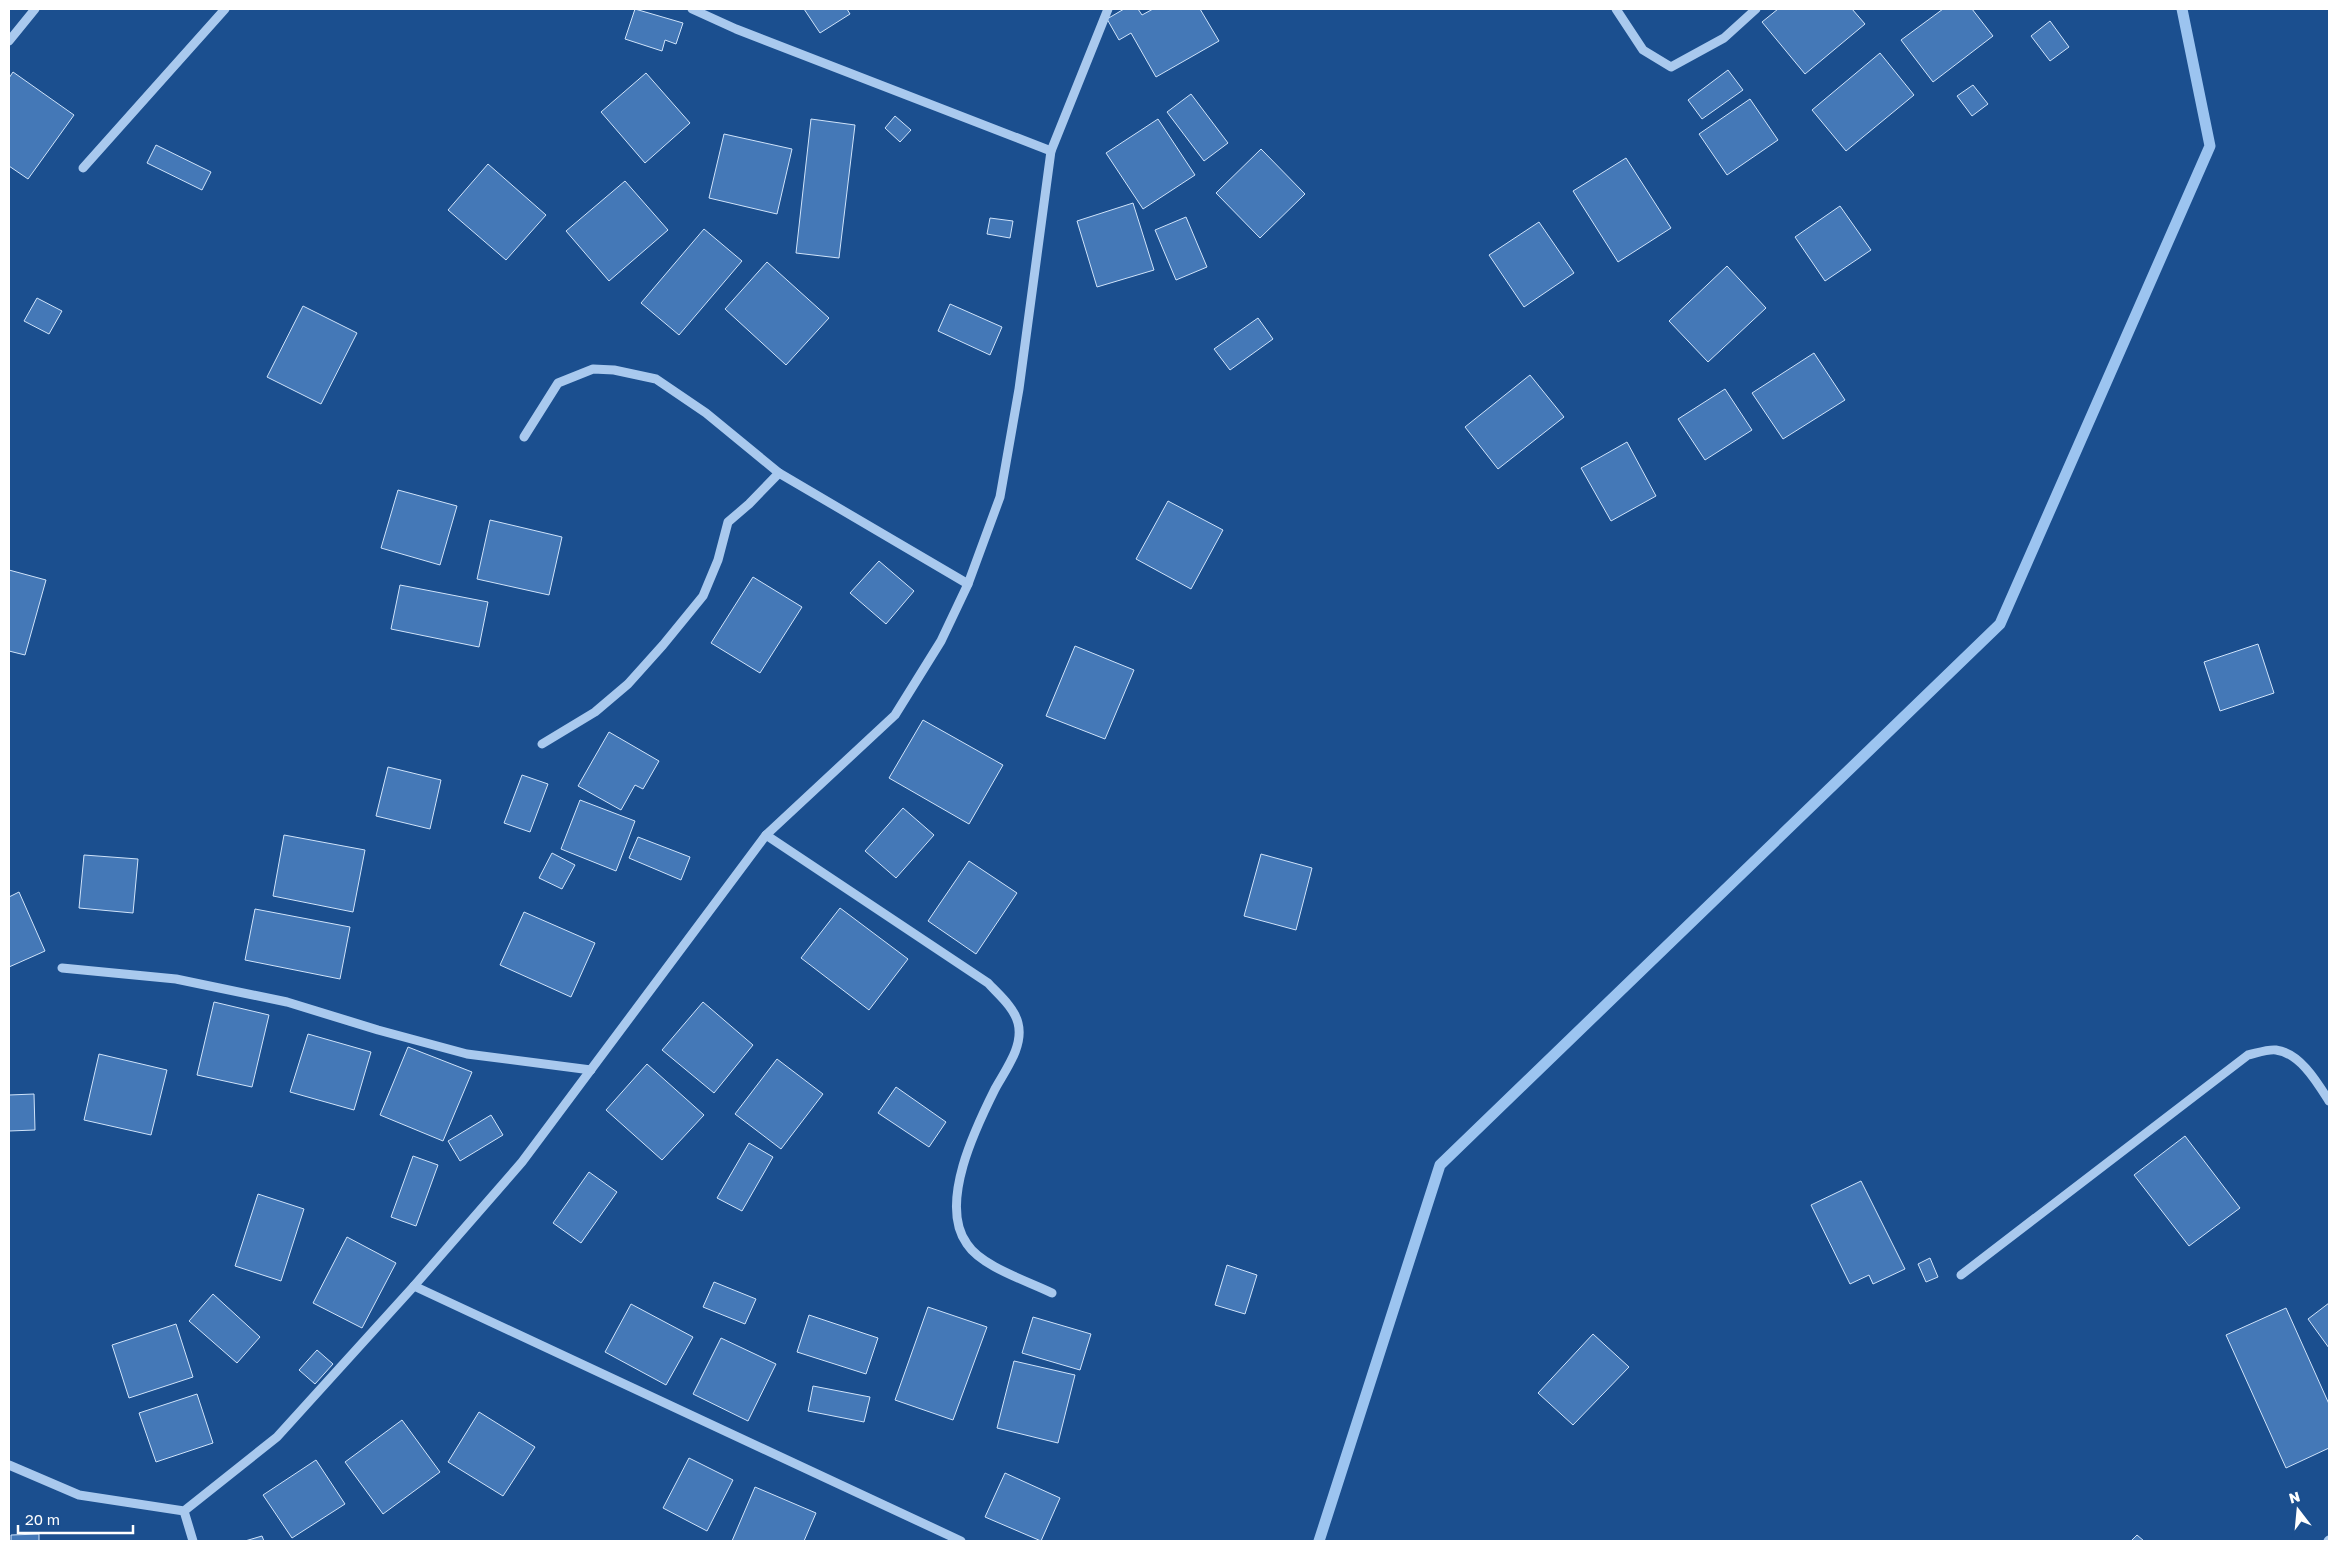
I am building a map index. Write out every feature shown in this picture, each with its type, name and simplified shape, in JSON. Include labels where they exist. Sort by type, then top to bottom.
[{"type":"street","points":[[9,41],[35,9]]},
{"type":"street","points":[[83,168],[225,9]]},
{"type":"street","points":[[692,9],[736,29],[1051,151]]},
{"type":"street","points":[[9,1465],[79,1495],[184,1511],[277,1437],[414,1286],[522,1162],[766,835],[895,715],[941,641],[968,584],[1000,497],[1019,388],[1051,151],[1108,9]]},
{"type":"street","points":[[1616,9],[1643,50],[1671,67],[1724,38],[1756,9]]},
{"type":"street","points":[[524,437],[558,383],[593,369],[614,370],[656,379],[706,413],[779,473],[968,584]]},
{"type":"street","points":[[542,744],[595,712],[628,684],[663,645],[703,596],[718,560],[728,522],[749,504],[779,473]]},
{"type":"street","points":[[766,835],[988,983],[1009,1006],[1018,1023],[1018,1046],[975,1128],[956,1191],[958,1220],[966,1244],[985,1261],[1052,1293]]},
{"type":"street","points":[[62,968],[176,979],[286,1002],[378,1030],[467,1054],[591,1070]]},
{"type":"street","points":[[1961,1274],[2248,1055],[2275,1050],[2294,1057],[2317,1081],[2329,1100]]},
{"type":"street","points":[[414,1286],[962,1541]]},
{"type":"street","points":[[184,1511],[193,1541]]},
{"type":"building","points":[[635,9],[683,23],[676,44],[665,40],[662,51],[625,39]]},
{"type":"building","points":[[804,9],[847,9],[850,14],[820,33]]},
{"type":"building","points":[[1124,9],[1138,9],[1142,15],[1153,9],[1200,9],[1219,41],[1156,77],[1131,33],[1119,40],[1107,19]]},
{"type":"building","points":[[1778,9],[1852,9],[1865,24],[1805,74],[1762,22]]},
{"type":"building","points":[[1943,9],[1972,9],[1993,36],[1933,82],[1901,40]]},
{"type":"building","points":[[2050,21],[2069,47],[2050,61],[2031,36]]},
{"type":"building","points":[[1880,53],[1914,95],[1846,151],[1812,110]]},
{"type":"building","points":[[1728,70],[1743,90],[1702,119],[1688,100]]},
{"type":"building","points":[[13,72],[74,115],[28,179],[9,166],[9,78]]},
{"type":"building","points":[[646,73],[690,123],[645,163],[601,112]]},
{"type":"building","points":[[1973,85],[1988,104],[1972,116],[1957,96]]},
{"type":"building","points":[[1191,94],[1228,143],[1204,161],[1167,112]]},
{"type":"building","points":[[1750,99],[1778,140],[1727,175],[1699,134]]},
{"type":"building","points":[[895,116],[911,130],[900,142],[885,128]]},
{"type":"building","points":[[811,119],[855,125],[839,258],[796,253]]},
{"type":"building","points":[[1158,119],[1195,175],[1143,209],[1106,153]]},
{"type":"building","points":[[724,134],[792,149],[777,214],[709,198]]},
{"type":"building","points":[[156,145],[211,172],[202,190],[147,163]]},
{"type":"building","points":[[1261,149],[1305,194],[1260,238],[1216,193]]},
{"type":"building","points":[[1626,158],[1671,228],[1618,262],[1573,191]]},
{"type":"building","points":[[488,164],[546,215],[506,260],[448,210]]},
{"type":"building","points":[[625,181],[668,230],[609,281],[566,231]]},
{"type":"building","points":[[1133,203],[1154,270],[1097,287],[1077,221]]},
{"type":"building","points":[[1840,206],[1871,250],[1825,281],[1795,237]]},
{"type":"building","points":[[1186,217],[1207,267],[1176,280],[1155,230]]},
{"type":"building","points":[[990,218],[1013,221],[1010,238],[987,234]]},
{"type":"building","points":[[1539,222],[1574,273],[1524,307],[1489,255]]},
{"type":"building","points":[[704,229],[742,261],[679,335],[641,303]]},
{"type":"building","points":[[767,262],[829,318],[786,365],[725,309]]},
{"type":"building","points":[[1727,266],[1766,308],[1708,362],[1669,321]]},
{"type":"building","points":[[37,298],[62,311],[49,334],[24,321]]},
{"type":"building","points":[[950,304],[1002,327],[990,355],[938,331]]},
{"type":"building","points":[[303,306],[357,333],[321,404],[267,377]]},
{"type":"building","points":[[1258,318],[1273,339],[1230,370],[1214,349]]},
{"type":"building","points":[[1814,353],[1845,400],[1783,439],[1752,393]]},
{"type":"building","points":[[1530,375],[1564,417],[1498,469],[1465,427]]},
{"type":"building","points":[[1725,389],[1752,430],[1705,460],[1678,419]]},
{"type":"building","points":[[1627,442],[1656,496],[1611,521],[1581,468]]},
{"type":"building","points":[[398,490],[457,506],[440,565],[381,548]]},
{"type":"building","points":[[1168,501],[1223,530],[1191,589],[1136,559]]},
{"type":"building","points":[[490,520],[562,537],[549,595],[477,579]]},
{"type":"building","points":[[879,561],[914,591],[886,624],[850,593]]},
{"type":"building","points":[[9,570],[46,580],[25,655],[9,651]]},
{"type":"building","points":[[753,577],[802,607],[760,673],[711,643]]},
{"type":"building","points":[[400,585],[488,602],[479,647],[391,629]]},
{"type":"building","points":[[2258,644],[2274,693],[2220,711],[2204,662]]},
{"type":"building","points":[[1075,646],[1134,670],[1105,739],[1046,716]]},
{"type":"building","points":[[923,720],[1003,765],[969,824],[889,778]]},
{"type":"building","points":[[609,732],[659,761],[643,789],[635,785],[621,810],[578,786]]},
{"type":"building","points":[[388,767],[441,780],[430,829],[376,816]]},
{"type":"building","points":[[522,775],[548,784],[530,832],[504,823]]},
{"type":"building","points":[[580,800],[635,821],[616,871],[561,849]]},
{"type":"building","points":[[903,808],[934,835],[896,878],[865,851]]},
{"type":"building","points":[[284,835],[365,850],[353,912],[273,896]]},
{"type":"building","points":[[638,837],[690,857],[681,880],[629,858]]},
{"type":"building","points":[[552,853],[575,865],[562,889],[539,878]]},
{"type":"building","points":[[1261,854],[1312,868],[1296,930],[1244,916]]},
{"type":"building","points":[[84,855],[138,859],[133,913],[79,908]]},
{"type":"building","points":[[969,861],[1017,893],[976,954],[928,921]]},
{"type":"building","points":[[19,892],[45,951],[9,967],[9,897]]},
{"type":"building","points":[[840,908],[908,959],[869,1010],[801,958]]},
{"type":"building","points":[[255,909],[350,927],[340,979],[245,960]]},
{"type":"building","points":[[524,912],[595,943],[571,997],[500,965]]},
{"type":"building","points":[[214,1002],[269,1015],[252,1087],[197,1075]]},
{"type":"building","points":[[703,1002],[753,1045],[714,1093],[662,1050]]},
{"type":"building","points":[[308,1034],[371,1052],[354,1110],[290,1092]]},
{"type":"building","points":[[408,1047],[472,1072],[443,1141],[380,1115]]},
{"type":"building","points":[[99,1054],[167,1070],[151,1135],[84,1120]]},
{"type":"building","points":[[777,1059],[823,1094],[781,1149],[735,1114]]},
{"type":"building","points":[[647,1064],[704,1115],[662,1160],[606,1110]]},
{"type":"building","points":[[896,1087],[946,1122],[929,1147],[878,1113]]},
{"type":"building","points":[[34,1094],[35,1130],[9,1131],[9,1095]]},
{"type":"building","points":[[491,1115],[503,1135],[460,1161],[448,1141]]},
{"type":"building","points":[[2185,1136],[2240,1208],[2189,1246],[2134,1175]]},
{"type":"building","points":[[749,1143],[773,1157],[742,1211],[717,1198]]},
{"type":"building","points":[[413,1156],[438,1165],[416,1226],[391,1217]]},
{"type":"building","points":[[589,1172],[617,1192],[581,1243],[553,1223]]},
{"type":"building","points":[[1861,1181],[1905,1269],[1873,1284],[1869,1275],[1850,1284],[1811,1205]]},
{"type":"building","points":[[258,1194],[304,1209],[281,1281],[235,1266]]},
{"type":"building","points":[[347,1237],[396,1263],[362,1328],[313,1303]]},
{"type":"building","points":[[1930,1258],[1938,1277],[1926,1282],[1918,1264]]},
{"type":"building","points":[[1227,1265],[1257,1275],[1245,1314],[1215,1305]]},
{"type":"building","points":[[714,1282],[756,1299],[745,1324],[703,1307]]},
{"type":"building","points":[[213,1294],[260,1337],[237,1363],[189,1321]]},
{"type":"building","points":[[2329,1303],[2329,1348],[2308,1319]]},
{"type":"building","points":[[631,1304],[693,1337],[666,1385],[605,1352]]},
{"type":"building","points":[[928,1307],[987,1327],[953,1420],[895,1400]]},
{"type":"building","points":[[2286,1308],[2329,1404],[2329,1448],[2286,1468],[2226,1335]]},
{"type":"building","points":[[809,1315],[878,1338],[866,1374],[797,1352]]},
{"type":"building","points":[[1033,1317],[1091,1334],[1080,1370],[1022,1353]]},
{"type":"building","points":[[176,1324],[193,1377],[129,1398],[112,1345]]},
{"type":"building","points":[[1593,1334],[1629,1367],[1573,1425],[1538,1393]]},
{"type":"building","points":[[721,1338],[776,1364],[748,1421],[693,1394]]},
{"type":"building","points":[[317,1350],[333,1364],[315,1384],[299,1370]]},
{"type":"building","points":[[1014,1361],[1075,1375],[1058,1443],[997,1428]]},
{"type":"building","points":[[813,1386],[870,1397],[864,1422],[808,1411]]},
{"type":"building","points":[[197,1394],[213,1443],[156,1462],[139,1413]]},
{"type":"building","points":[[479,1412],[535,1447],[503,1496],[448,1462]]},
{"type":"building","points":[[402,1420],[440,1472],[383,1514],[345,1462]]},
{"type":"building","points":[[689,1458],[733,1480],[707,1531],[663,1508]]},
{"type":"building","points":[[316,1460],[345,1504],[292,1538],[263,1495]]},
{"type":"building","points":[[1005,1473],[1060,1498],[1041,1541],[985,1517]]},
{"type":"building","points":[[755,1487],[816,1513],[804,1541],[732,1541]]},
{"type":"building","points":[[39,1534],[39,1541],[11,1541],[11,1535]]},
{"type":"building","points":[[2137,1535],[2144,1541],[2131,1541]]},
{"type":"building","points":[[262,1536],[264,1541],[245,1541]]},
{"type":"waterway","points":[[1319,1541],[1440,1165],[2000,624],[2210,146],[2182,9]]}]
